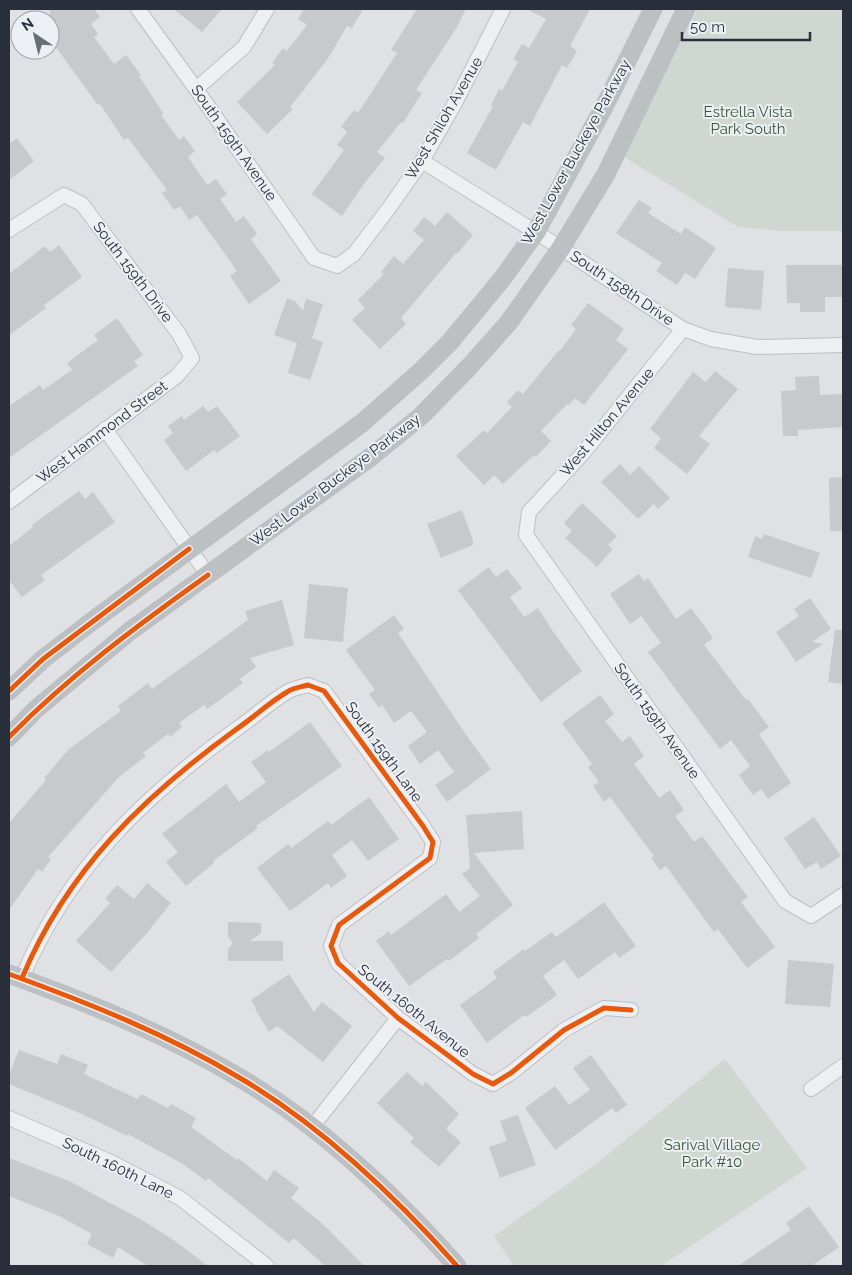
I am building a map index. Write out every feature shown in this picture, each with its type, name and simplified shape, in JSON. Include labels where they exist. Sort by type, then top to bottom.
[{"type":"main road","name":"West Lower Buckeye Parkway","points":[[9,691],[43,659],[189,549],[362,423],[450,342],[502,280],[536,232],[605,105],[652,9]]},
{"type":"main road","name":"West Lower Buckeye Parkway","points":[[9,737],[36,709],[130,631],[372,456],[421,416],[470,367],[509,322],[561,248],[606,174],[686,9]]},
{"type":"main road","points":[[15,976],[108,1012],[198,1054],[242,1079],[312,1127],[368,1174],[402,1206],[457,1266]]},
{"type":"street","name":"South 159th Avenue","points":[[138,9],[314,258],[337,266]]},
{"type":"street","points":[[196,89],[244,47],[266,9]]},
{"type":"street","name":"West Shiloh Avenue","points":[[337,266],[354,254],[422,161],[455,103],[503,9]]},
{"type":"street","name":"South 158th Drive","points":[[422,161],[561,248],[683,329],[711,339],[757,347],[843,345]]},
{"type":"street","name":"South 159th Drive","points":[[9,230],[64,195],[82,204],[179,334],[192,358]]},
{"type":"street","name":"West Hilton Avenue","points":[[529,512],[584,452],[683,329]]},
{"type":"street","name":"West Hammond Street","points":[[9,502],[177,376],[192,358]]},
{"type":"street","points":[[105,429],[208,575]]},
{"type":"street","name":"South 159th Avenue","points":[[529,512],[526,535],[785,901],[811,916],[843,895]]},
{"type":"street","name":"South 159th Lane","points":[[15,976],[35,947],[53,914],[98,852],[130,817],[206,751],[288,691],[308,684],[324,691],[433,842],[430,858],[338,925],[331,946]]},
{"type":"street","name":"South 160th Avenue","points":[[331,946],[338,963],[398,1018],[473,1074],[493,1084],[511,1073],[564,1030],[604,1008],[631,1010]]},
{"type":"street","points":[[312,1127],[398,1018]]},
{"type":"street","points":[[811,1089],[843,1066]]},
{"type":"street","name":"South 160th Lane","points":[[9,1118],[111,1162],[180,1198],[267,1266]]},
{"type":"green space","name":"Estrella Vista Park South","points":[[698,9],[843,9],[843,231],[779,231],[738,227],[624,157]]},
{"type":"green space","name":"Sarival Village Park #10","points":[[725,1059],[807,1168],[661,1266],[514,1266],[494,1236],[596,1164]]},
{"type":"building","points":[[94,9],[100,17],[91,24],[98,34],[94,37],[114,64],[126,55],[141,75],[139,76],[163,113],[161,115],[179,140],[184,136],[195,151],[188,157],[207,185],[216,179],[227,194],[220,199],[236,222],[244,216],[257,234],[251,239],[281,281],[249,304],[230,276],[237,271],[197,215],[189,220],[180,206],[174,210],[162,193],[167,190],[128,138],[124,140],[100,104],[98,105],[60,53],[60,10],[50,10]]},
{"type":"building","points":[[174,9],[222,9],[202,32]]},
{"type":"building","points":[[304,9],[363,9],[352,28],[347,26],[327,60],[290,107],[293,109],[267,134],[237,102],[275,65],[272,63],[283,48],[287,51],[307,25],[298,19]]},
{"type":"building","points":[[417,9],[466,9],[457,27],[416,90],[422,93],[403,123],[401,122],[377,152],[385,158],[363,185],[342,216],[312,194],[344,150],[337,145],[347,132],[341,127],[354,110],[358,113],[397,53],[391,50]]},
{"type":"building","points":[[526,9],[590,9],[570,46],[577,51],[567,68],[562,65],[530,126],[523,122],[496,170],[467,153],[493,106],[491,105],[499,89],[502,91],[518,62],[513,59],[522,44],[529,48],[546,19]]},
{"type":"building","points":[[17,138],[34,161],[9,180],[9,144]]},
{"type":"building","points":[[639,200],[652,208],[648,213],[681,234],[685,227],[716,248],[695,279],[685,273],[677,285],[656,271],[662,263],[616,233]]},
{"type":"building","points":[[447,212],[473,235],[401,318],[406,324],[380,349],[352,320],[365,308],[358,300],[384,274],[381,272],[394,256],[403,264],[424,240],[413,231],[424,217],[435,226]]},
{"type":"building","points":[[59,245],[82,277],[44,305],[46,308],[9,335],[9,274],[45,246],[50,252]]},
{"type":"building","points":[[786,265],[843,265],[843,297],[825,297],[825,312],[800,312],[800,303],[787,303]]},
{"type":"building","points":[[728,268],[764,271],[761,310],[725,307]]},
{"type":"building","points":[[287,298],[295,301],[303,311],[306,299],[323,304],[312,338],[323,342],[310,380],[288,373],[297,343],[274,335]]},
{"type":"building","points":[[588,303],[624,329],[616,340],[628,349],[584,405],[575,398],[541,431],[551,441],[536,457],[534,455],[503,484],[494,475],[484,485],[456,456],[484,430],[487,433],[512,407],[507,402],[518,390],[523,394],[560,351],[576,329],[571,325]]},
{"type":"building","points":[[117,318],[143,355],[134,361],[138,366],[9,458],[9,406],[40,385],[43,390],[72,370],[67,363],[98,340],[94,335]]},
{"type":"building","points":[[715,371],[738,389],[699,436],[710,444],[687,474],[654,448],[661,438],[650,429],[693,372],[706,382]]},
{"type":"building","points":[[819,376],[820,395],[843,394],[843,427],[798,430],[798,436],[783,436],[781,391],[796,390],[795,377]]},
{"type":"building","points":[[203,406],[208,412],[217,406],[240,436],[217,453],[214,450],[186,471],[164,440],[173,433],[168,426],[182,416],[184,420]]},
{"type":"building","points":[[620,464],[630,475],[639,466],[670,498],[658,509],[654,504],[638,519],[601,482]]},
{"type":"building","points":[[843,477],[843,531],[830,531],[829,478]]},
{"type":"building","points":[[79,491],[85,499],[93,492],[115,522],[41,575],[45,580],[22,597],[9,580],[9,546],[33,527],[32,525]]},
{"type":"building","points":[[582,503],[617,536],[608,545],[613,549],[597,567],[565,538],[572,531],[564,523]]},
{"type":"building","points":[[462,510],[473,545],[441,558],[427,524]]},
{"type":"building","points":[[764,534],[820,553],[811,578],[748,557],[755,536],[762,539]]},
{"type":"building","points":[[489,567],[496,577],[507,569],[522,588],[510,597],[524,617],[538,608],[582,671],[541,702],[458,590]]},
{"type":"building","points":[[639,574],[644,581],[648,578],[676,619],[691,608],[713,638],[704,645],[769,727],[759,734],[791,783],[768,799],[761,789],[753,795],[739,775],[750,766],[731,740],[720,749],[648,652],[661,643],[641,616],[630,624],[610,594]]},
{"type":"building","points":[[309,584],[348,588],[343,642],[304,638]]},
{"type":"building","points":[[810,598],[831,629],[812,642],[823,644],[796,662],[776,632],[799,616],[794,609]]},
{"type":"building","points":[[282,600],[294,645],[250,658],[256,667],[240,679],[243,683],[207,709],[204,705],[179,723],[182,727],[170,737],[168,734],[143,753],[146,756],[119,777],[48,857],[51,859],[42,872],[38,869],[9,910],[9,823],[46,780],[44,778],[69,749],[121,711],[118,706],[148,683],[152,689],[248,620],[245,611]]},
{"type":"building","points":[[394,615],[404,629],[398,633],[491,769],[447,802],[435,785],[454,772],[438,750],[420,764],[408,746],[427,732],[411,711],[394,723],[382,705],[379,708],[369,694],[375,690],[346,650]]},
{"type":"building","points":[[835,630],[843,630],[843,684],[828,682]]},
{"type":"building","points":[[600,695],[614,714],[605,721],[622,742],[630,736],[644,756],[634,764],[659,798],[670,790],[684,810],[675,816],[694,842],[702,836],[748,897],[741,902],[775,947],[747,968],[718,929],[714,932],[666,866],[660,870],[651,858],[654,856],[610,797],[604,802],[593,786],[599,782],[588,767],[592,764],[562,723]]},
{"type":"building","points":[[310,722],[342,766],[256,826],[258,828],[213,861],[214,863],[186,886],[166,862],[178,852],[162,834],[226,784],[239,802],[266,782],[251,762],[268,750],[269,752]]},
{"type":"building","points":[[369,797],[399,839],[368,861],[352,840],[332,855],[347,876],[331,888],[328,883],[290,911],[257,868],[288,844],[291,848],[328,821],[331,825]]},
{"type":"building","points":[[522,811],[524,849],[474,853],[513,905],[476,934],[479,938],[449,961],[447,959],[409,986],[376,941],[389,931],[391,935],[446,894],[459,912],[480,896],[462,874],[470,868],[466,815]]},
{"type":"building","points":[[814,817],[841,856],[821,869],[817,862],[805,869],[784,838]]},
{"type":"building","points":[[147,883],[171,903],[147,933],[111,972],[76,941],[110,903],[105,899],[117,885],[134,899]]},
{"type":"building","points":[[604,902],[636,946],[619,958],[615,952],[578,979],[564,960],[543,976],[557,995],[526,1017],[524,1015],[487,1043],[460,1005],[497,978],[493,972],[524,949],[525,951],[552,932],[556,937]]},
{"type":"building","points":[[228,922],[261,923],[261,933],[250,941],[283,941],[283,961],[228,961],[228,949],[233,943],[228,937]]},
{"type":"building","points":[[788,960],[834,964],[830,1007],[785,1004]]},
{"type":"building","points":[[289,974],[314,1012],[322,1002],[352,1026],[323,1062],[277,1026],[269,1032],[251,1000]]},
{"type":"building","points":[[19,1050],[57,1064],[61,1054],[88,1065],[84,1074],[138,1099],[141,1094],[168,1108],[171,1104],[196,1118],[191,1127],[237,1160],[238,1158],[267,1181],[274,1170],[299,1188],[291,1198],[324,1225],[364,1266],[325,1266],[294,1238],[289,1243],[208,1178],[206,1181],[183,1164],[128,1134],[127,1136],[82,1114],[9,1084],[9,1075]]},
{"type":"building","points":[[591,1055],[627,1105],[616,1113],[612,1108],[555,1150],[525,1108],[555,1086],[569,1105],[590,1090],[573,1068]]},
{"type":"building","points":[[407,1072],[422,1086],[426,1082],[459,1114],[446,1129],[461,1142],[439,1167],[410,1142],[414,1138],[377,1103]]},
{"type":"building","points":[[518,1115],[536,1165],[500,1178],[489,1147],[507,1141],[500,1121]]},
{"type":"building","points":[[9,1158],[69,1181],[142,1220],[175,1241],[208,1266],[148,1266],[118,1247],[113,1258],[87,1244],[92,1234],[59,1216],[9,1196]]},
{"type":"building","points":[[809,1206],[839,1247],[812,1266],[738,1266],[791,1230],[786,1223]]},
{"type":"cycle path","points":[[9,691],[43,659],[189,549]]},
{"type":"cycle path","points":[[9,737],[80,672],[130,632],[208,575]]},
{"type":"cycle path","points":[[22,978],[40,939],[85,869],[140,809],[204,754],[274,700],[289,691],[308,685],[324,691],[433,842],[430,858],[339,925],[331,946],[338,963],[398,1018],[473,1074],[493,1084],[511,1073],[564,1030],[604,1008],[631,1010]]},
{"type":"cycle path","points":[[9,974],[98,1008],[156,1033],[212,1062],[271,1097],[329,1140],[383,1188],[457,1266]]}]
